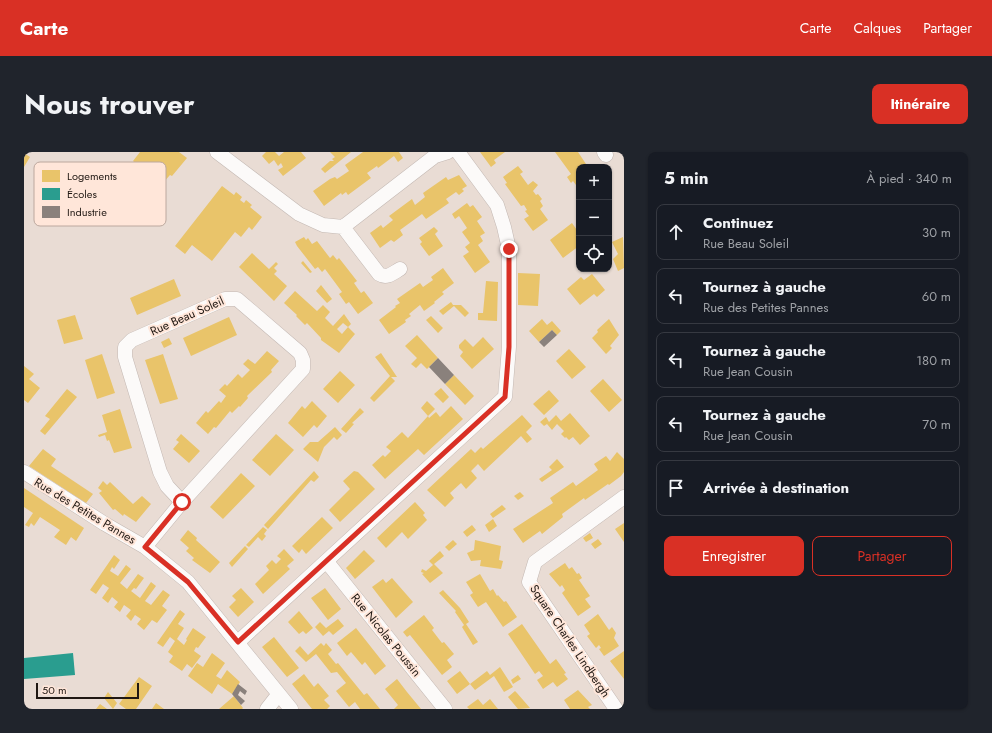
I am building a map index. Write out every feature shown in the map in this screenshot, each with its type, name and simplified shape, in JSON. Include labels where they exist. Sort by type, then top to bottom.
[{"type":"street","points":[[217,152],[298,214],[323,225],[343,227],[435,156],[448,152]]},
{"type":"street","points":[[238,642],[327,562],[505,397],[509,347],[509,249],[497,205],[458,152]]},
{"type":"street","points":[[343,227],[379,274],[382,276],[390,276],[400,269]]},
{"type":"street","name":"Rue Beau Soleil","points":[[145,547],[182,502],[303,368],[303,360],[300,353],[237,299],[225,299],[132,340],[125,347],[125,357],[160,472],[167,486],[182,502]]},
{"type":"street","name":"Rue des Petites Pannes","points":[[24,472],[104,524],[145,547],[188,582],[238,642],[278,695],[291,709]]},
{"type":"street","name":"Square Charles Lindbergh","points":[[616,709],[529,582],[535,562],[624,497]]},
{"type":"street","name":"Rue Nicolas Poussin","points":[[327,562],[445,709]]},
{"type":"street","points":[[267,709],[278,695]]},
{"type":"building: Logements","points":[[140,152],[179,152],[187,158],[172,176],[170,175],[166,180],[166,162],[133,161]]},
{"type":"building: Logements","points":[[266,152],[275,152],[279,156],[284,152],[301,152],[306,158],[283,176],[278,170],[283,167],[281,163],[278,166],[274,160],[269,164],[262,156]]},
{"type":"building: Logements","points":[[330,152],[351,152],[325,173],[321,169],[330,161],[334,161],[332,159],[335,157]]},
{"type":"building: Logements","points":[[363,152],[399,152],[403,158],[398,162],[394,156],[378,168],[377,166],[367,173],[371,178],[348,195],[346,192],[342,195],[341,193],[324,206],[313,191],[330,179],[335,177],[337,179],[349,171],[345,165]]},
{"type":"building: Logements","points":[[480,152],[505,152],[494,160],[496,163],[491,167]]},
{"type":"building: Logements","points":[[555,152],[578,152],[586,164],[576,164],[576,185],[573,181],[571,183],[567,177],[571,174]]},
{"type":"building: Logements","points":[[24,153],[30,157],[24,167]]},
{"type":"building: Logements","points":[[518,166],[523,172],[520,174],[528,185],[533,181],[538,185],[533,191],[542,199],[540,201],[543,206],[540,209],[548,220],[533,231],[524,219],[529,216],[525,211],[527,210],[524,205],[521,206],[505,184],[507,183],[503,177]]},
{"type":"building: Logements","points":[[459,175],[467,186],[462,189],[464,191],[459,195],[456,192],[446,199],[449,203],[426,219],[422,214],[400,230],[403,235],[394,242],[391,240],[380,248],[370,233],[381,225],[383,228],[393,220],[389,216],[412,199],[415,205],[425,197],[423,193],[446,177],[448,180]]},
{"type":"building: Logements","points":[[222,186],[234,195],[236,192],[242,197],[240,200],[244,203],[246,200],[252,205],[250,207],[262,217],[252,230],[249,227],[241,237],[235,232],[212,261],[192,245],[185,254],[175,246]]},
{"type":"building: Logements","points":[[467,203],[470,207],[473,205],[482,217],[477,221],[485,233],[480,236],[483,241],[478,245],[490,262],[475,273],[463,256],[469,252],[465,247],[470,243],[462,232],[467,228],[459,216],[455,219],[452,214]]},
{"type":"building: Logements","points":[[572,223],[576,229],[576,248],[563,258],[550,240]]},
{"type":"building: Logements","points":[[434,227],[438,231],[435,234],[443,246],[429,256],[420,244],[422,242],[419,238]]},
{"type":"building: Logements","points":[[304,237],[306,240],[308,238],[312,244],[317,241],[330,258],[333,255],[337,260],[339,258],[357,281],[354,283],[361,293],[364,291],[373,303],[358,314],[349,302],[346,304],[339,294],[342,292],[325,269],[322,272],[318,267],[315,269],[297,246],[295,242]]},
{"type":"building: Logements","points":[[623,237],[624,268],[618,271],[613,259],[618,254],[612,242]]},
{"type":"building: Logements","points":[[252,253],[269,269],[276,262],[278,264],[274,268],[277,271],[274,274],[287,286],[274,301],[239,267]]},
{"type":"building: Logements","points":[[303,261],[312,272],[310,273],[301,263]]},
{"type":"building: Logements","points":[[443,268],[454,283],[442,292],[444,294],[434,302],[435,303],[424,311],[420,305],[409,314],[411,316],[405,320],[406,322],[389,334],[379,320],[400,303],[397,299],[420,283],[423,287],[433,280],[431,277]]},
{"type":"building: Logements","points":[[518,273],[540,274],[538,306],[518,305]]},
{"type":"building: Logements","points":[[592,274],[605,290],[597,297],[594,294],[580,305],[567,289],[581,277],[584,280]]},
{"type":"building: Logements","points":[[174,279],[181,296],[137,315],[130,298]]},
{"type":"building: Logements","points":[[486,281],[498,282],[497,321],[478,320],[478,313],[483,313]]},
{"type":"building: Logements","points":[[321,285],[332,299],[327,303],[316,291]]},
{"type":"building: Logements","points":[[295,291],[317,311],[323,305],[330,312],[325,318],[333,326],[344,314],[351,324],[348,327],[355,334],[339,353],[321,340],[321,338],[307,323],[305,325],[284,303]],"holes":[[[343,323],[348,327],[342,334],[337,329]]]},
{"type":"building: Logements","points":[[451,302],[453,305],[461,305],[469,313],[465,317],[454,306],[443,315],[439,311]]},
{"type":"building: Logements","points":[[75,315],[83,339],[64,344],[57,320]]},
{"type":"building: Logements","points":[[431,316],[443,328],[438,333],[426,320]]},
{"type":"building: Logements","points":[[229,317],[237,335],[191,356],[183,338]]},
{"type":"building: Logements","points":[[542,319],[547,325],[552,321],[561,331],[557,335],[552,330],[539,342],[529,331]]},
{"type":"building: Logements","points":[[609,319],[619,335],[610,346],[612,348],[606,354],[592,338],[598,332],[597,330]]},
{"type":"building: Logements","points":[[417,335],[438,358],[427,369],[421,363],[416,368],[411,364],[417,358],[405,346]]},
{"type":"building: Logements","points":[[483,337],[494,349],[472,369],[460,356],[463,352],[459,348],[459,345],[465,339],[473,347]]},
{"type":"building: Logements","points":[[169,338],[172,344],[164,348],[161,342]]},
{"type":"building: Logements","points":[[569,349],[586,367],[572,379],[556,361]]},
{"type":"building: Logements","points":[[267,351],[279,361],[271,370],[272,372],[247,396],[248,398],[240,407],[239,406],[232,413],[230,411],[216,428],[214,427],[208,434],[196,423],[206,411],[208,413],[219,401],[221,403],[226,396],[219,390],[225,384],[227,386],[238,374],[242,378],[250,370],[243,364],[248,359],[255,364]]},
{"type":"building: Logements","points":[[381,353],[397,377],[391,377],[395,381],[374,402],[370,398],[390,376],[375,357]]},
{"type":"building: Logements","points":[[102,354],[115,393],[97,399],[85,360]]},
{"type":"building: Logements","points":[[163,354],[178,399],[160,404],[145,360]]},
{"type":"building: Logements","points":[[24,366],[34,374],[29,379],[40,388],[28,403],[24,400]]},
{"type":"building: Logements","points":[[340,371],[355,385],[338,403],[323,389]]},
{"type":"building: Logements","points":[[454,375],[474,396],[465,405],[445,384]]},
{"type":"building: Logements","points":[[603,379],[622,400],[609,412],[590,391]]},
{"type":"building: Logements","points":[[441,388],[449,397],[443,403],[434,394]]},
{"type":"building: Logements","points":[[67,389],[77,397],[45,435],[40,431],[50,419],[45,416]]},
{"type":"building: Logements","points":[[549,390],[559,401],[544,415],[533,404]]},
{"type":"building: Logements","points":[[312,401],[327,416],[317,428],[314,425],[303,437],[288,423],[302,406],[305,409]]},
{"type":"building: Logements","points":[[427,401],[435,409],[428,416],[421,408]]},
{"type":"building: Logements","points":[[451,406],[463,419],[424,455],[418,449],[385,479],[372,465],[383,455],[385,457],[391,451],[386,447],[402,432],[408,438],[428,416],[429,418],[436,412],[440,417]]},
{"type":"building: Logements","points":[[360,408],[364,412],[352,423],[354,424],[346,433],[341,429]]},
{"type":"building: Logements","points":[[120,409],[132,448],[114,453],[109,440],[107,441],[105,435],[99,437],[98,435],[107,432],[102,415]]},
{"type":"building: Logements","points":[[570,413],[590,436],[580,445],[573,437],[569,440],[566,437],[565,438],[561,434],[564,431],[557,424],[552,430],[547,424],[544,426],[540,422],[546,417],[549,422],[556,415],[561,421]]},
{"type":"building: Logements","points":[[522,415],[532,426],[526,432],[532,439],[527,443],[521,436],[484,471],[478,464],[471,471],[477,478],[466,489],[461,483],[450,493],[454,498],[445,507],[427,490],[471,449],[475,453],[481,447],[483,449]]},
{"type":"building: Logements","points":[[335,427],[342,435],[337,440],[334,437],[324,447],[318,462],[303,449],[310,442],[318,442]]},
{"type":"building: Logements","points":[[181,434],[200,451],[189,463],[173,449],[179,442],[176,440]]},
{"type":"building: Logements","points":[[276,434],[294,450],[270,476],[252,460]]},
{"type":"building: Logements","points":[[43,449],[56,459],[51,466],[93,494],[86,503],[29,466]]},
{"type":"building: Logements","points":[[617,452],[624,459],[624,472],[621,476],[585,500],[584,498],[562,514],[563,517],[542,534],[540,531],[523,543],[513,529],[553,503],[550,498],[573,482],[576,486],[598,470],[594,464],[606,456],[610,461]]},
{"type":"building: Logements","points":[[557,459],[564,467],[542,482],[539,479],[552,470],[549,467]]},
{"type":"building: Logements","points":[[314,471],[319,477],[314,482],[311,480],[268,529],[264,525]]},
{"type":"building: Logements","points":[[354,471],[358,472],[375,489],[340,522],[329,510],[350,489],[343,481]]},
{"type":"building: Logements","points":[[241,473],[255,486],[223,519],[210,507]]},
{"type":"building: Logements","points":[[103,481],[107,485],[110,482],[133,504],[142,496],[151,504],[136,522],[124,514],[123,516],[115,509],[113,510],[99,493],[102,491],[98,488]]},
{"type":"building: Logements","points":[[24,488],[84,528],[76,541],[71,537],[66,545],[54,537],[60,530],[40,517],[34,526],[31,523],[29,527],[25,525],[33,513],[24,507]]},
{"type":"building: Logements","points":[[520,492],[524,496],[518,500],[514,496]]},
{"type":"building: Logements","points":[[415,502],[425,513],[423,515],[427,520],[408,539],[402,532],[386,548],[377,538]]},
{"type":"building: Logements","points":[[502,505],[506,509],[493,518],[490,514]]},
{"type":"building: Logements","points":[[322,517],[333,528],[306,554],[302,549],[299,553],[292,546]]},
{"type":"building: Logements","points":[[493,519],[497,526],[489,532],[485,525]]},
{"type":"building: Logements","points":[[624,523],[624,542],[615,529]]},
{"type":"building: Logements","points":[[472,525],[476,530],[467,537],[463,532]]},
{"type":"building: Logements","points":[[263,527],[267,530],[264,534],[266,536],[262,541],[258,537],[249,547],[246,545]]},
{"type":"building: Logements","points":[[188,530],[197,538],[196,540],[220,562],[210,573],[192,560],[194,558],[186,551],[189,548],[180,540]]},
{"type":"building: Logements","points":[[590,533],[593,538],[586,542],[583,538]]},
{"type":"building: Logements","points":[[598,539],[602,544],[595,549],[591,544]]},
{"type":"building: Logements","points":[[453,540],[457,544],[449,551],[445,547]]},
{"type":"building: Logements","points":[[475,540],[501,546],[499,560],[503,561],[501,569],[480,566],[481,560],[471,561],[467,553],[474,550]]},
{"type":"building: Logements","points":[[245,546],[248,549],[232,567],[229,563]]},
{"type":"building: Logements","points":[[284,549],[294,560],[287,566],[290,569],[263,594],[255,584],[269,570],[266,566],[272,560],[276,564],[281,559],[277,556]]},
{"type":"building: Logements","points":[[364,550],[375,561],[355,579],[346,568]]},
{"type":"building: Logements","points":[[440,551],[444,556],[434,564],[443,573],[430,583],[422,574],[424,573],[421,572],[422,569],[426,571],[433,565],[429,561]]},
{"type":"building: Logements","points":[[114,555],[120,560],[114,569],[112,567],[110,571],[118,576],[126,565],[131,569],[120,583],[127,589],[138,574],[144,578],[136,589],[134,588],[131,591],[140,598],[151,582],[156,586],[145,601],[151,605],[163,590],[170,595],[162,606],[167,610],[157,623],[152,620],[144,630],[137,624],[141,619],[135,615],[131,621],[126,616],[131,610],[124,605],[120,612],[114,607],[118,602],[112,597],[108,603],[102,598],[109,588],[103,584],[96,594],[90,590]]},
{"type":"building: Logements","points":[[565,563],[569,569],[572,567],[577,574],[579,573],[582,578],[579,580],[590,596],[585,599],[591,607],[578,616],[562,593],[565,590],[562,585],[560,587],[549,574]]},
{"type":"building: Logements","points":[[480,574],[490,591],[493,589],[497,596],[498,595],[504,602],[506,601],[517,617],[503,627],[486,602],[478,607],[470,595],[473,593],[466,582]]},
{"type":"building: Logements","points":[[392,578],[413,602],[396,618],[372,587],[383,579],[386,583]]},
{"type":"building: Logements","points":[[241,588],[254,602],[238,617],[229,607],[236,600],[232,596]]},
{"type":"building: Logements","points":[[325,588],[341,609],[328,620],[311,598]]},
{"type":"building: Logements","points":[[443,590],[460,608],[469,622],[466,624],[478,642],[473,645],[462,627],[464,625],[455,612],[456,611],[439,593]]},
{"type":"building: Logements","points":[[180,610],[185,614],[178,624],[184,628],[177,639],[184,645],[193,628],[206,637],[194,651],[201,656],[192,668],[187,664],[182,671],[169,662],[173,656],[168,652],[175,641],[170,637],[163,647],[157,643]]},
{"type":"building: Logements","points":[[299,611],[313,628],[306,634],[303,631],[299,634],[288,622]]},
{"type":"building: Logements","points":[[598,614],[609,630],[612,627],[616,633],[614,638],[619,646],[604,656],[599,649],[601,648],[599,645],[596,648],[587,636],[590,634],[584,625]]},
{"type":"building: Logements","points":[[424,615],[434,628],[432,630],[442,643],[444,642],[454,654],[447,660],[452,667],[442,675],[410,635],[407,637],[403,632]]},
{"type":"building: Logements","points":[[338,619],[344,626],[333,635],[329,631],[323,636],[315,627],[320,622],[326,628]]},
{"type":"building: Logements","points":[[522,624],[550,664],[556,659],[566,673],[564,674],[568,679],[557,687],[553,682],[543,689],[537,680],[543,676],[539,671],[535,674],[508,634]]},
{"type":"building: Logements","points":[[356,628],[386,666],[375,675],[365,662],[362,665],[351,652],[347,656],[337,643]]},
{"type":"building: Logements","points":[[274,637],[299,668],[287,677],[262,647]]},
{"type":"building: Logements","points":[[321,643],[324,646],[326,643],[332,650],[328,654],[336,664],[338,663],[364,695],[367,693],[380,709],[360,709],[355,702],[349,707],[336,691],[346,683],[337,672],[331,673],[316,654],[306,662],[295,651],[300,646],[308,655]]},
{"type":"building: Logements","points":[[624,651],[624,679],[610,661]]},
{"type":"building: Logements","points":[[212,653],[225,663],[216,676],[221,679],[227,670],[240,682],[232,694],[218,684],[212,694],[188,676],[197,663],[203,667]]},
{"type":"building: Logements","points":[[500,667],[513,687],[504,692],[494,676],[475,690],[470,684],[487,671],[490,675]]},
{"type":"building: Logements","points":[[460,671],[470,684],[457,694],[447,681]]},
{"type":"building: Logements","points":[[304,674],[314,687],[318,683],[329,696],[324,700],[330,706],[327,709],[312,709],[292,684]]},
{"type":"building: Logements","points":[[518,675],[521,679],[513,684],[511,680]]},
{"type":"building: Logements","points":[[139,677],[152,686],[136,709],[126,709],[119,704]]},
{"type":"building: Logements","points":[[397,679],[421,709],[394,709],[398,705],[385,689]]},
{"type":"building: Logements","points":[[578,690],[592,705],[588,707],[590,709],[570,709],[564,700]]},
{"type":"building: Logements","points":[[515,691],[530,708],[518,709],[508,697]]},
{"type":"building: Logements","points":[[108,692],[117,703],[113,709],[104,698]]},
{"type":"building: Logements","points":[[234,696],[243,708],[242,709],[219,709]]},
{"type":"building: Logements","points":[[478,699],[483,705],[490,699],[498,709],[469,709],[467,707]]},
{"type":"building: Logements","points":[[156,703],[164,709],[152,709]]},
{"type":"building: Logements","points":[[100,704],[107,709],[96,709]]},
{"type":"building: Écoles","points":[[73,653],[75,675],[24,679],[24,658]]},
{"type":"building: Industrie","points":[[552,330],[557,335],[544,347],[539,342]]},
{"type":"building: Industrie","points":[[438,358],[454,375],[445,384],[429,367]]},
{"type":"building: Industrie","points":[[238,684],[247,691],[245,695],[240,691],[238,695],[245,701],[241,705],[232,694]]},
{"type":"route","points":[[182,502],[145,547],[188,582],[238,642],[327,562],[505,397],[509,347],[509,249]]}]
